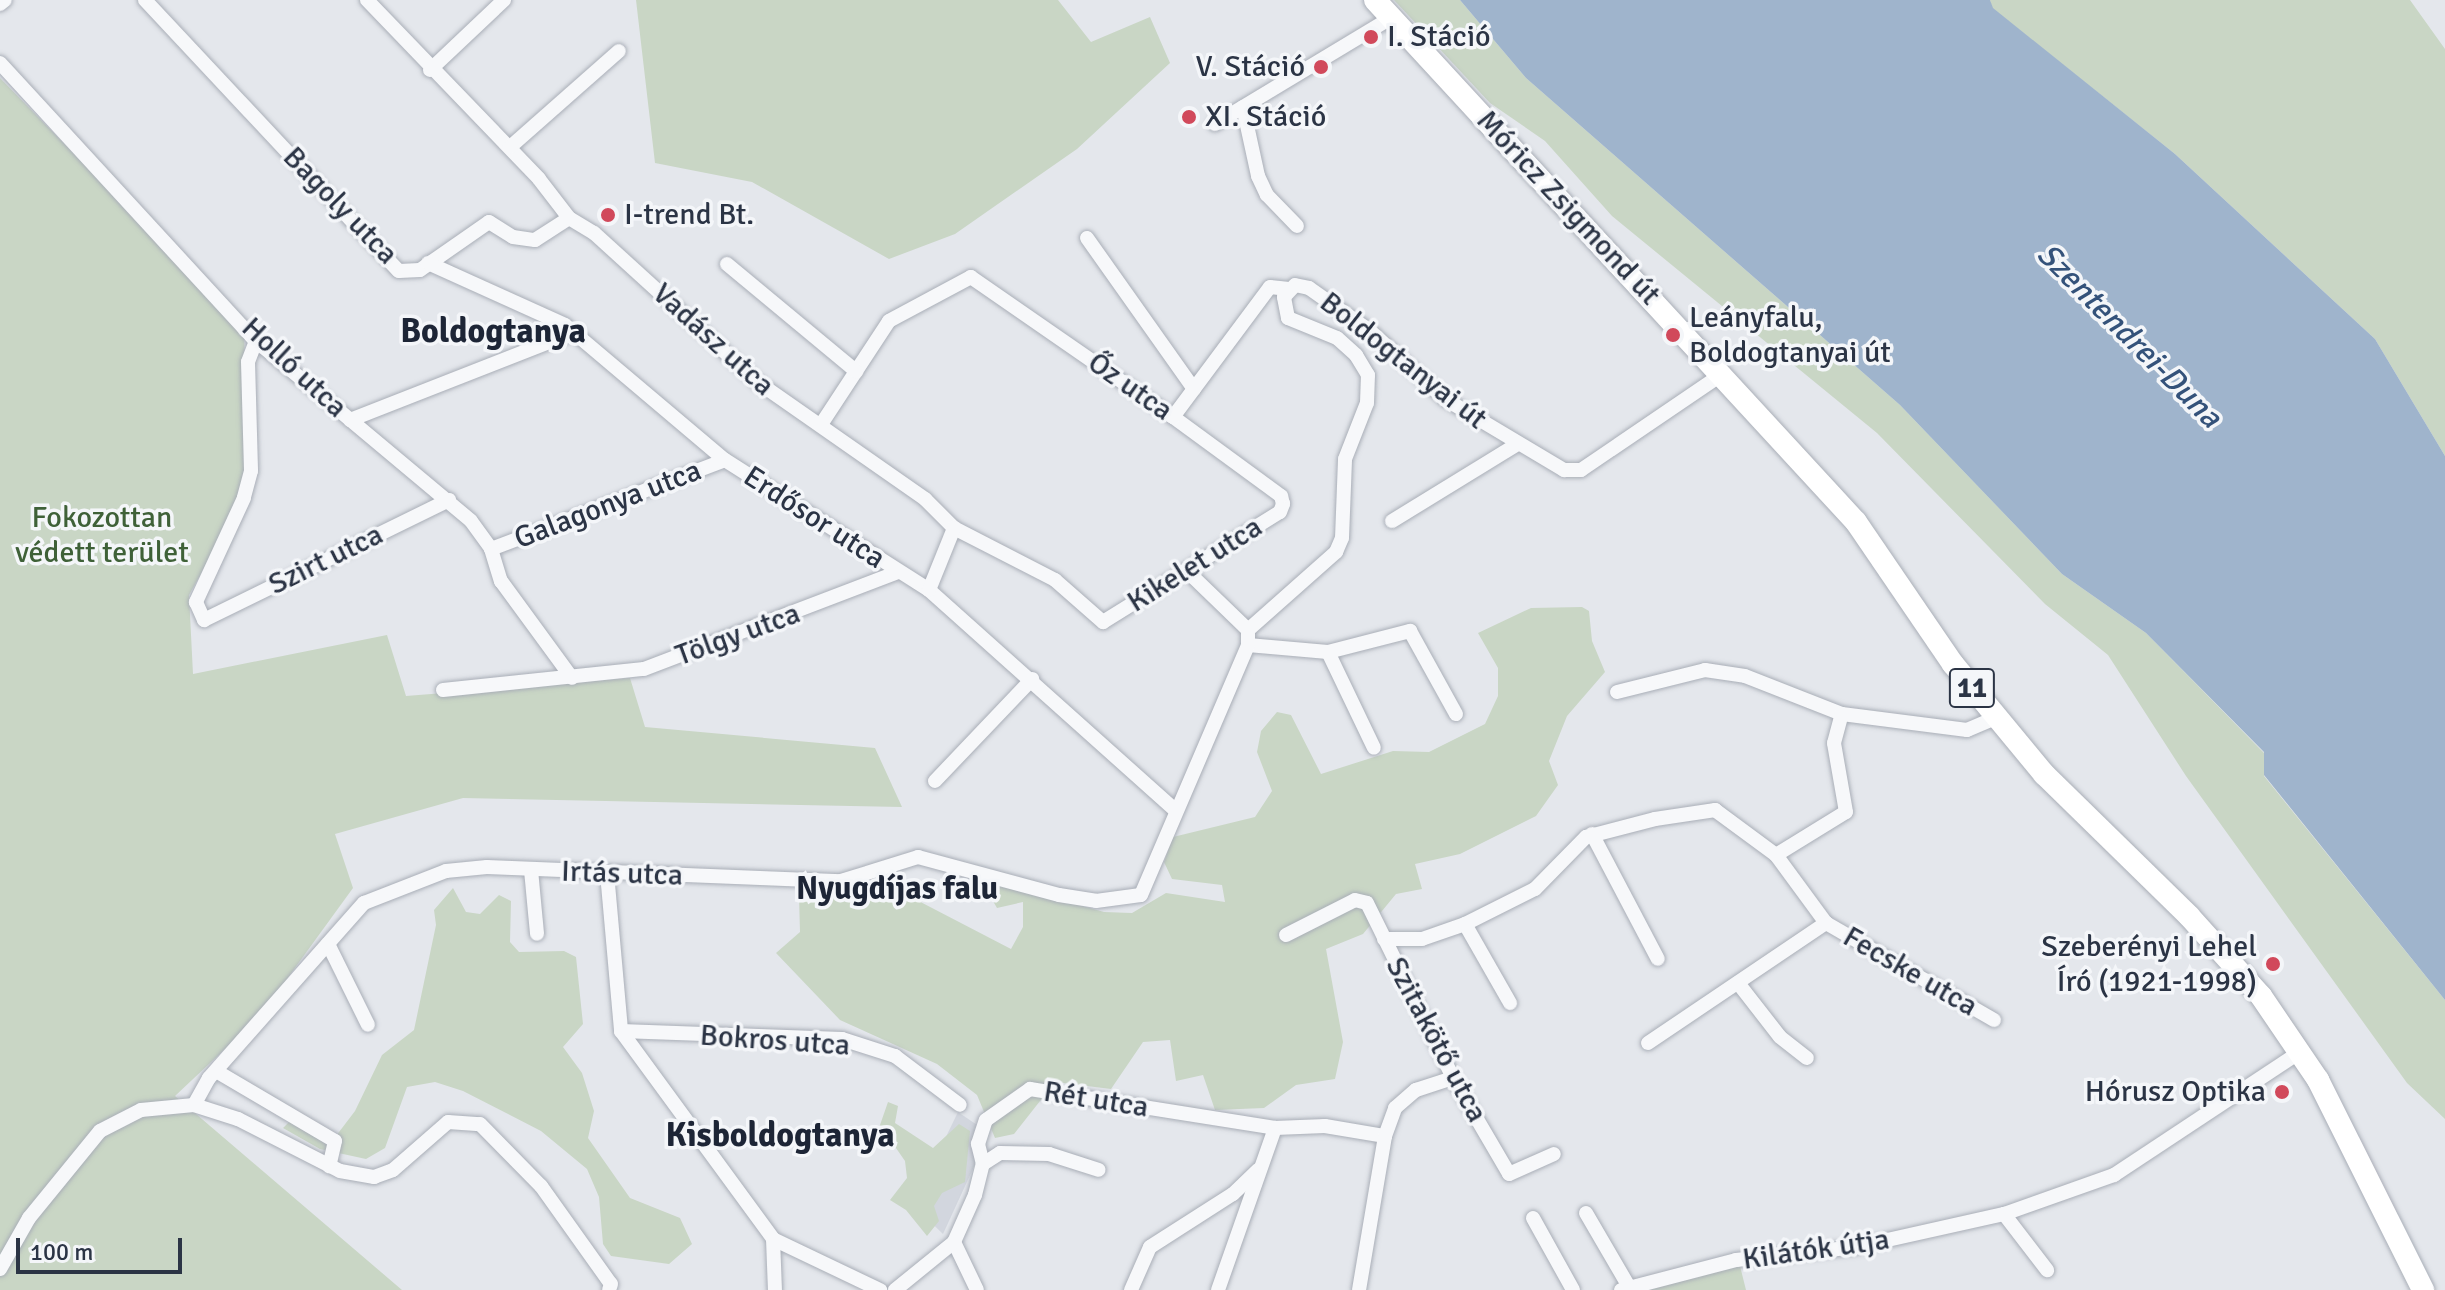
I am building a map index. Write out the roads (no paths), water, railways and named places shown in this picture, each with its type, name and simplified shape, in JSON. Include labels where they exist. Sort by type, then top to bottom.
[{"type":"main road","name":"Móricz Zsigmond út","points":[[1375,0],[1856,522],[1995,718],[2044,774],[2227,955],[2300,1052],[2423,1290]]},
{"type":"street","points":[[0,4],[5,0]]},
{"type":"street","name":"Bagoly utca","points":[[145,0],[399,271],[408,274],[489,222],[513,237],[535,240],[569,218]]},
{"type":"street","name":"Vadász utca","points":[[367,0],[430,70],[510,147],[569,218],[594,233],[759,383],[811,423],[822,423],[950,519],[954,528],[1055,580],[1103,622]]},
{"type":"street","points":[[430,70],[504,0]]},
{"type":"street","points":[[1215,124],[1391,18]]},
{"type":"street","points":[[510,147],[619,51]]},
{"type":"street","name":"Holló utca","points":[[0,63],[256,341],[449,500],[491,549],[501,581],[572,678]]},
{"type":"street","points":[[1243,107],[1258,176],[1267,195],[1297,226]]},
{"type":"street","points":[[1087,238],[1194,389]]},
{"type":"street","name":"Erdősor utca","points":[[428,263],[575,332],[641,394],[725,460],[929,590],[1175,810]]},
{"type":"street","points":[[727,264],[856,371],[822,423]]},
{"type":"street","name":"Őz utca","points":[[856,371],[889,321],[971,277],[1173,417],[1281,496],[1283,504]]},
{"type":"street","points":[[1173,417],[1270,287],[1289,289]]},
{"type":"street","name":"Boldogtanyai út","points":[[1141,895],[1248,638],[1336,552],[1342,538],[1345,459],[1370,389],[1363,364],[1348,346],[1288,318],[1283,305],[1289,289],[1309,288],[1370,331],[1445,399],[1553,467],[1581,470],[1722,374]]},
{"type":"street","points":[[350,420],[575,332]]},
{"type":"street","name":"Szirt utca","points":[[256,341],[248,362],[251,471],[244,498],[196,602],[204,620],[449,500]]},
{"type":"street","points":[[1392,521],[1516,445]]},
{"type":"street","name":"Galagonya utca","points":[[491,549],[725,460]]},
{"type":"street","name":"Kikelet utca","points":[[1103,622],[1280,512],[1283,504]]},
{"type":"street","points":[[929,590],[954,528]]},
{"type":"street","name":"Tölgy utca","points":[[443,690],[644,669],[898,572]]},
{"type":"street","points":[[1188,572],[1248,638],[1328,652],[1410,631],[1456,714]]},
{"type":"street","points":[[1328,652],[1374,748]]},
{"type":"street","points":[[1617,692],[1705,670],[1745,676],[1842,714],[1967,730],[1995,718]]},
{"type":"street","points":[[935,781],[1032,679]]},
{"type":"street","points":[[1776,855],[1846,812],[1834,743],[1842,714]]},
{"type":"street","name":"Fecske utca","points":[[1592,834],[1715,810],[1776,855],[1826,923],[1994,1020]]},
{"type":"street","points":[[1384,939],[1422,939],[1465,924],[1535,889],[1592,834],[1658,959]]},
{"type":"street","name":"Irtás utca","points":[[194,1105],[216,1071],[364,903],[409,882],[487,867],[841,881],[918,857],[1059,895],[1096,901],[1141,895]]},
{"type":"street","points":[[531,870],[537,934]]},
{"type":"street","points":[[607,873],[621,1031],[773,1239],[880,1290]]},
{"type":"street","name":"Szitakötő utca","points":[[1286,935],[1355,900],[1367,903],[1453,1078],[1509,1174],[1554,1154]]},
{"type":"street","name":"Fecske utca","points":[[1648,1043],[1826,923]]},
{"type":"street","points":[[1465,924],[1510,1003]]},
{"type":"street","points":[[328,944],[368,1025]]},
{"type":"street","points":[[1738,983],[1780,1037],[1807,1058]]},
{"type":"street","name":"Bokros utca","points":[[621,1031],[842,1039],[895,1056],[960,1105]]},
{"type":"street","name":"Kilátók útja","points":[[1586,1213],[1625,1289],[1736,1260],[1856,1247],[2004,1214],[2114,1175],[2300,1052]]},
{"type":"street","points":[[216,1071],[335,1141],[329,1166]]},
{"type":"street","points":[[1359,1290],[1385,1136],[1405,1097],[1453,1078]]},
{"type":"street","name":"Rét utca","points":[[954,1242],[983,1164],[978,1144],[986,1120],[1030,1089],[1275,1128],[1325,1126],[1385,1136]]},
{"type":"street","points":[[0,1269],[15,1236],[100,1131],[141,1110],[194,1105],[238,1119],[329,1166],[374,1177],[393,1170],[448,1122],[480,1124],[541,1186],[611,1284],[609,1290]]},
{"type":"street","points":[[1218,1290],[1275,1128]]},
{"type":"street","points":[[983,1164],[1000,1153],[1049,1154],[1099,1170]]},
{"type":"street","points":[[1131,1290],[1150,1247],[1233,1194],[1258,1170]]},
{"type":"street","points":[[2004,1214],[2047,1270]]},
{"type":"street","points":[[1533,1218],[1573,1290]]},
{"type":"street","points":[[773,1239],[775,1290]]},
{"type":"street","points":[[895,1290],[954,1242],[977,1290]]},
{"type":"water","name":"Szentendrei-Duna","points":[[1460,0],[1990,0],[1993,8],[2175,154],[2375,339],[2445,456],[2445,1000],[2264,775],[2264,752],[2146,633],[2062,574],[1900,405],[1526,78]]},
{"type":"place","name":"I. Stáció","points":[[1371,37]]},
{"type":"place","name":"V. Stáció","points":[[1321,67]]},
{"type":"place","name":"XI. Stáció","points":[[1189,117]]},
{"type":"place","name":"I-trend Bt.","points":[[608,215]]},
{"type":"place","name":"Leányfalu, Boldogtanyai út","points":[[1673,335]]},
{"type":"place","name":"Szeberényi Lehel Író (1921-1998)","points":[[2273,964]]},
{"type":"place","name":"Hórusz Optika","points":[[2282,1092]]},
{"type":"district","name":"Boldogtanya","points":[[493,332]]},
{"type":"district","name":"Nyugdíjas falu","points":[[897,889]]},
{"type":"district","name":"Kisboldogtanya","points":[[780,1136]]},
{"type":"park label","name":"Fokozottan védett terület","points":[[102,535]]}]
